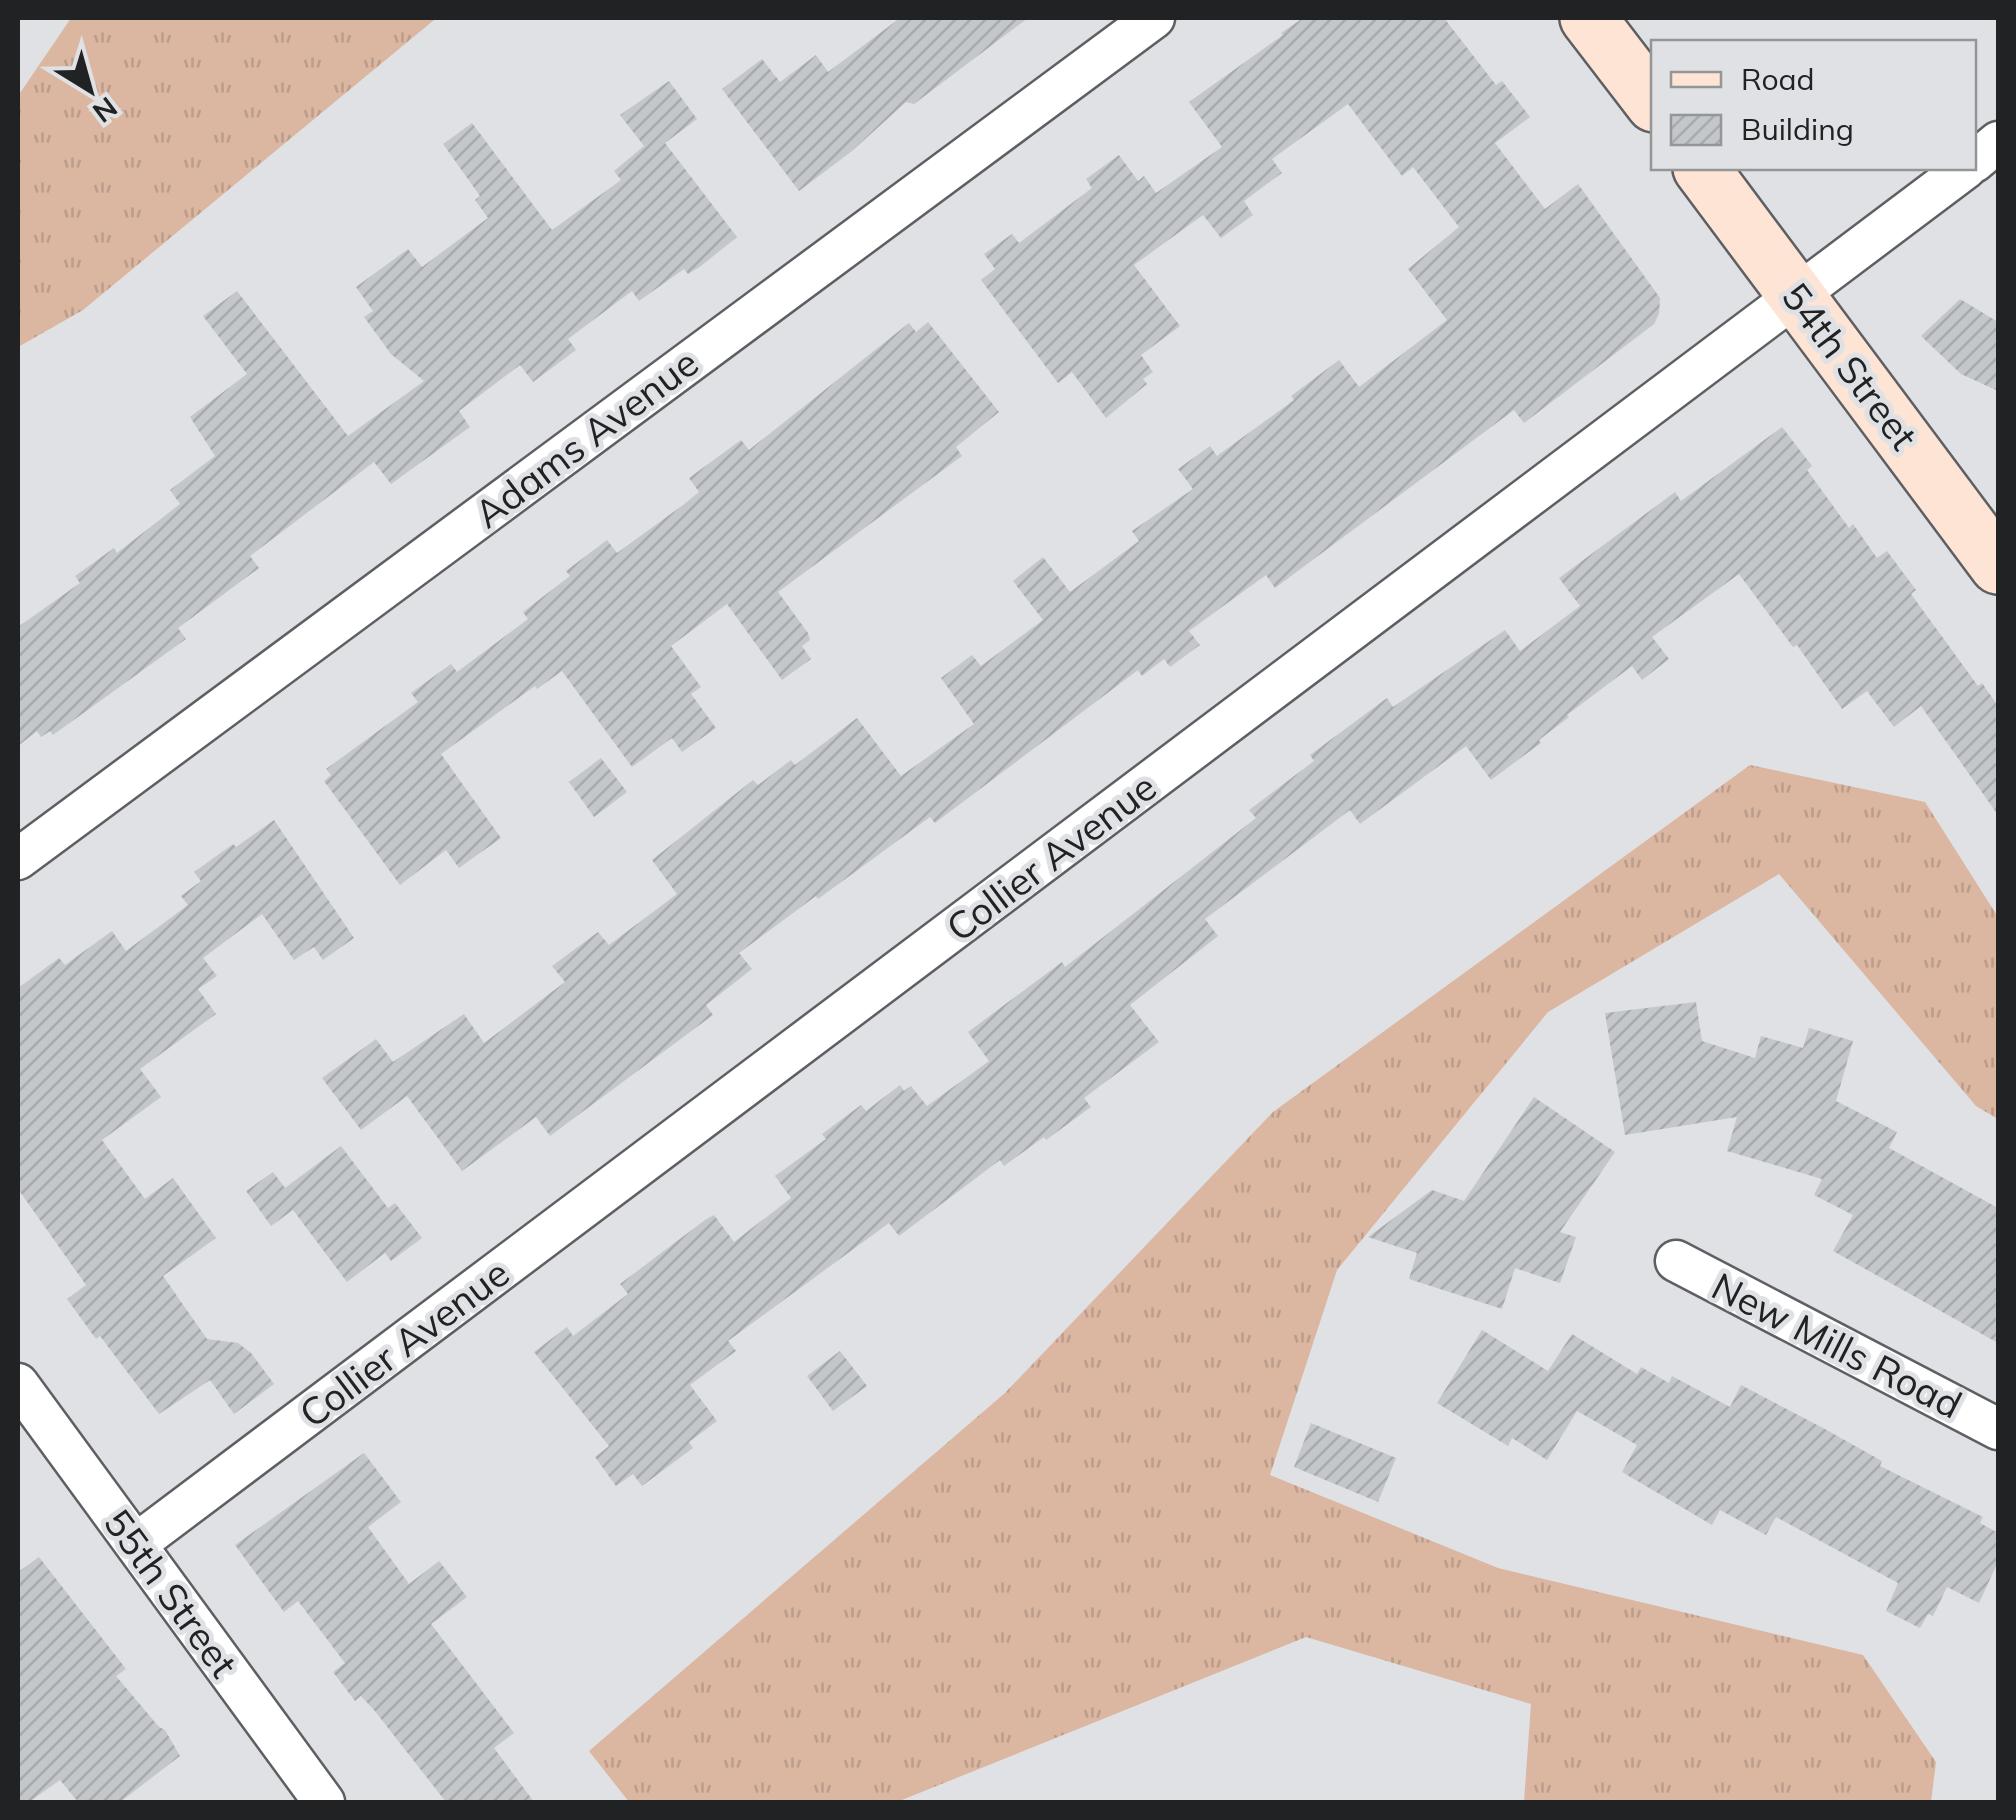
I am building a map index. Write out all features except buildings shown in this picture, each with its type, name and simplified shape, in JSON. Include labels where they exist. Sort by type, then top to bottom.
[{"type":"street","name":"Adams Avenue","points":[[18,859],[1154,18]]},
{"type":"street","points":[[1588,18],[1651,100]]},
{"type":"street","points":[[1976,160],[1998,142]]},
{"type":"street","name":"54th Street","points":[[1703,170],[1998,566]]},
{"type":"street","name":"Collier Avenue","points":[[136,1544],[1963,170]]},
{"type":"street","name":"New Mills Road","points":[[1676,1261],[1998,1429]]},
{"type":"street","name":"55th Street","points":[[18,1384],[324,1802]]},
{"type":"green space","points":[[71,18],[440,18],[83,310],[18,347],[18,96]]},
{"type":"green space","points":[[1750,765],[1925,802],[1998,917],[1998,1119],[1976,1106],[1779,874],[1548,1012],[1337,1270],[1270,1475],[1498,1568],[1863,1655],[1936,1762],[1931,1802],[1524,1802],[1531,1704],[1306,1637],[897,1802],[629,1802],[589,1751],[1005,1393],[1273,1112]]}]
